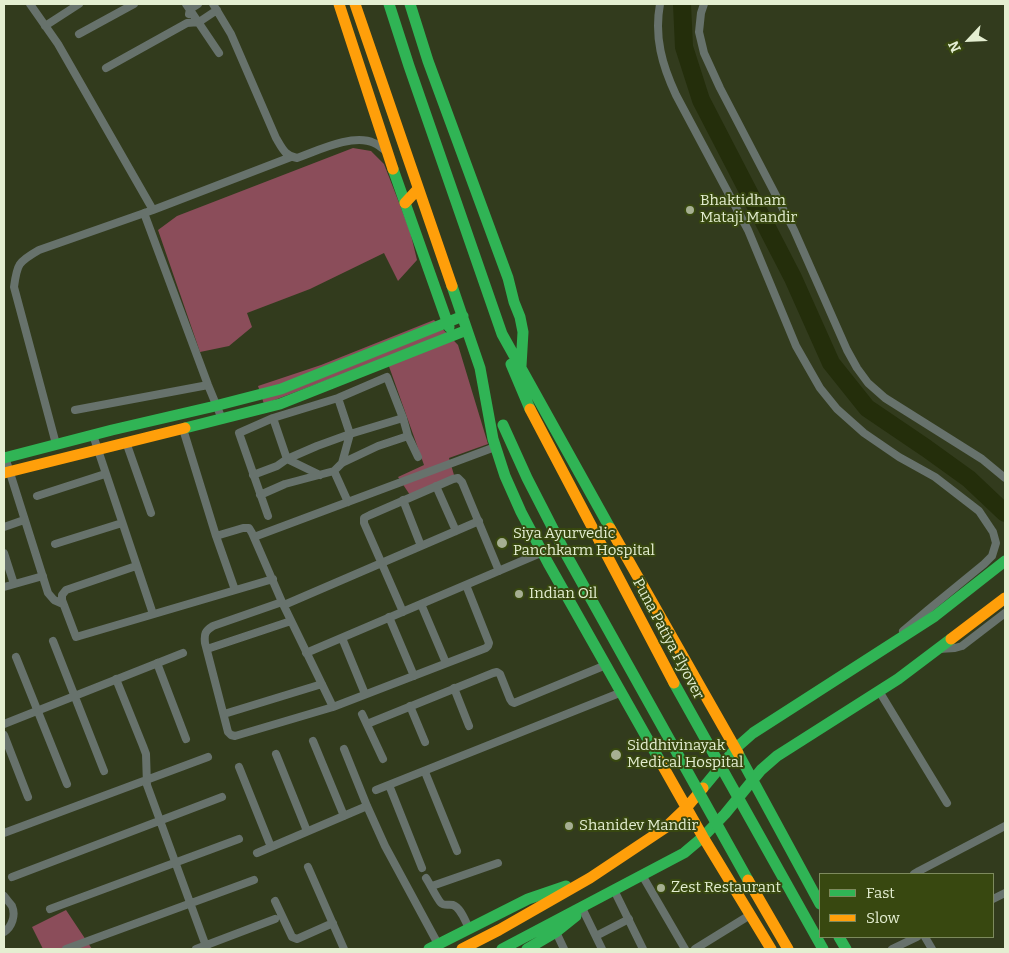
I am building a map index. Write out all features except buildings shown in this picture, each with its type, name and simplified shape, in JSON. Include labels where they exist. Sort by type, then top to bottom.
[{"type":"main road","points":[[339,4],[387,152],[452,336]]},
{"type":"main road","points":[[355,4],[480,368],[516,456],[571,563],[707,810],[788,949]]},
{"type":"main road","points":[[389,4],[408,66],[502,334],[638,578],[736,748],[819,902]]},
{"type":"main road","points":[[410,4],[428,61],[508,278],[520,317],[523,332],[521,366]]},
{"type":"main road","points":[[405,203],[418,189]]},
{"type":"main road","points":[[4,458],[281,389],[463,316]]},
{"type":"main road","points":[[6,472],[280,404],[467,330]]},
{"type":"main road","name":"Puna Patiya Flyover","points":[[502,334],[510,360],[530,409],[678,691],[823,949]]},
{"type":"main road","points":[[480,368],[495,447],[521,512],[704,837],[771,949]]},
{"type":"main road","points":[[462,949],[590,878],[665,828],[687,807],[736,748],[753,733],[942,611],[1005,561]]},
{"type":"main road","points":[[505,948],[684,853],[704,837],[761,770],[777,756],[898,679],[1005,598]]},
{"type":"main road","points":[[433,947],[528,899],[590,878]]},
{"type":"main road","points":[[527,949],[556,932],[597,899]]},
{"type":"main road","points":[[840,938],[846,949]]},
{"type":"street","points":[[30,4],[58,44],[153,210]]},
{"type":"street","points":[[45,26],[79,4]]},
{"type":"street","points":[[79,34],[134,4]]},
{"type":"street","points":[[188,6],[198,4]]},
{"type":"street","points":[[660,4],[658,35],[667,76],[748,230],[796,346],[820,388],[837,409],[864,433],[899,457],[935,478],[979,511],[993,532],[996,543],[992,556],[884,649]]},
{"type":"street","points":[[704,4],[699,32],[704,53],[720,88],[794,230],[847,350],[857,368],[868,383],[884,398],[982,459],[1005,478]]},
{"type":"street","points":[[188,6],[218,53]]},
{"type":"street","points":[[187,23],[188,6]]},
{"type":"street","points":[[106,68],[187,23],[198,22],[215,7],[231,34],[284,153],[297,158],[339,143],[360,139],[374,143],[387,152]]},
{"type":"street","points":[[56,444],[14,288],[16,270],[24,259],[39,250],[153,210],[291,157]]},
{"type":"street","points":[[144,213],[222,419]]},
{"type":"street","points":[[268,516],[239,433],[273,418],[338,398],[387,378],[408,436],[418,457]]},
{"type":"street","points":[[76,410],[208,385]]},
{"type":"street","points":[[338,398],[350,434],[342,463]]},
{"type":"street","points":[[273,418],[287,459],[320,475]]},
{"type":"street","points":[[253,475],[277,466],[287,459],[317,446],[403,418]]},
{"type":"street","points":[[183,429],[235,590]]},
{"type":"street","points":[[93,435],[153,614]]},
{"type":"street","points":[[260,495],[285,484],[334,471],[342,463],[378,446],[408,436]]},
{"type":"street","points":[[126,442],[151,513]]},
{"type":"street","points":[[254,537],[495,447]]},
{"type":"street","points":[[4,458],[6,472],[48,593],[51,598],[63,604]]},
{"type":"street","points":[[334,471],[348,502]]},
{"type":"street","points":[[37,496],[105,474]]},
{"type":"street","points":[[403,612],[364,524],[364,518],[403,500],[458,478],[462,482],[499,570]]},
{"type":"street","points":[[436,486],[456,531]]},
{"type":"street","points":[[403,500],[421,546]]},
{"type":"street","points":[[4,527],[24,520]]},
{"type":"street","points":[[466,585],[489,642],[488,646],[333,707],[235,736],[228,732],[207,649],[204,634],[207,629],[283,604],[479,521]]},
{"type":"street","points":[[55,544],[122,523]]},
{"type":"street","points":[[216,536],[243,528],[248,528],[252,533],[283,604],[333,707]]},
{"type":"street","points":[[306,653],[543,552]]},
{"type":"street","points":[[4,553],[14,584]]},
{"type":"street","points":[[136,566],[66,590],[62,594],[63,604],[76,637],[272,579]]},
{"type":"street","points":[[4,587],[43,576]]},
{"type":"street","points":[[421,604],[446,663]]},
{"type":"street","points":[[938,650],[962,646],[1005,613]]},
{"type":"street","points":[[390,618],[414,676]]},
{"type":"street","points":[[207,649],[291,621]]},
{"type":"street","points":[[342,638],[366,694]]},
{"type":"street","points":[[53,641],[104,771]]},
{"type":"street","points":[[4,724],[183,653]]},
{"type":"street","points":[[16,657],[66,784]]},
{"type":"street","points":[[157,663],[186,739]]},
{"type":"street","points":[[367,724],[497,672],[500,674],[510,699],[514,702],[606,665]]},
{"type":"street","points":[[116,680],[146,754],[148,785],[207,947]]},
{"type":"street","points":[[224,714],[322,684]]},
{"type":"street","points":[[454,688],[469,726]]},
{"type":"street","points":[[879,691],[947,803]]},
{"type":"street","points":[[376,790],[622,692]]},
{"type":"street","points":[[410,706],[425,742]]},
{"type":"street","points":[[362,714],[383,759]]},
{"type":"street","points":[[4,735],[28,797]]},
{"type":"street","points":[[313,741],[344,816]]},
{"type":"street","points":[[344,749],[367,806],[433,947]]},
{"type":"street","points":[[276,754],[307,832]]},
{"type":"street","points":[[4,833],[208,757]]},
{"type":"street","points":[[239,767],[272,846]]},
{"type":"street","points":[[425,772],[457,850]]},
{"type":"street","points":[[389,785],[422,868]]},
{"type":"street","points":[[12,877],[222,797]]},
{"type":"street","points":[[257,853],[367,806]]},
{"type":"street","points":[[916,873],[1005,826]]},
{"type":"street","points":[[50,909],[239,839]]},
{"type":"street","points":[[432,886],[498,863]]},
{"type":"street","points":[[308,867],[344,949]]},
{"type":"street","points":[[642,875],[685,949]]},
{"type":"street","points":[[426,878],[440,902],[457,907],[469,928]]},
{"type":"street","points":[[66,949],[254,880]]},
{"type":"street","points":[[614,890],[643,949]]},
{"type":"street","points":[[4,896],[12,906],[13,919],[8,929],[4,932]]},
{"type":"street","points":[[275,901],[294,939],[333,923]]},
{"type":"street","points":[[583,910],[602,949]]},
{"type":"street","points":[[695,949],[750,914]]},
{"type":"street","points":[[196,949],[207,947],[275,919]]},
{"type":"street","points":[[596,936],[629,919]]},
{"type":"street","points":[[556,932],[564,949]]},
{"type":"street","points":[[892,949],[915,938]]},
{"type":"street","points":[[926,938],[932,949]]},
{"type":"shaded area","points":[[353,148],[371,151],[384,164],[410,231],[417,260],[398,281],[384,253],[310,289],[247,313],[252,327],[229,346],[200,352],[158,230],[177,216]]},
{"type":"shaded area","points":[[434,320],[458,345],[488,444],[449,458],[454,475],[410,495],[398,477],[424,465],[386,358],[264,404],[258,386],[321,365]]},
{"type":"shaded area","points":[[66,910],[92,949],[43,949],[32,927]]},
{"type":"waterway","points":[[682,4],[684,47],[701,100],[793,278],[831,363],[867,408],[969,479],[1005,513]]},
{"type":"traffic: fast","points":[[389,4],[502,334],[610,528]]},
{"type":"traffic: fast","points":[[410,4],[428,61],[508,278],[520,317],[523,332],[521,366]]},
{"type":"traffic: fast","points":[[393,169],[449,327]]},
{"type":"traffic: fast","points":[[452,286],[480,368],[493,439],[505,476],[521,512],[548,563],[660,761]]},
{"type":"traffic: fast","points":[[4,458],[281,389],[463,316]]},
{"type":"traffic: fast","points":[[185,428],[280,404],[467,330]]},
{"type":"traffic: fast","points":[[511,364],[530,409]]},
{"type":"traffic: fast","points":[[503,425],[527,478],[567,556],[748,880]]},
{"type":"traffic: fast","points":[[703,788],[736,748],[753,733],[935,616],[1005,561]]},
{"type":"traffic: fast","points":[[502,949],[684,853],[703,837],[725,814],[761,770],[777,756],[898,679],[951,639]]},
{"type":"traffic: fast","points":[[674,683],[823,949]]},
{"type":"traffic: fast","points":[[738,753],[819,902]]},
{"type":"traffic: fast","points":[[429,949],[528,899],[566,886]]},
{"type":"traffic: fast","points":[[527,949],[556,932],[576,916]]},
{"type":"traffic: fast","points":[[840,938],[846,949]]},
{"type":"traffic: slow","points":[[339,4],[393,169]]},
{"type":"traffic: slow","points":[[355,4],[452,286]]},
{"type":"traffic: slow","points":[[405,203],[418,189]]},
{"type":"traffic: slow","points":[[530,409],[674,683]]},
{"type":"traffic: slow","points":[[4,473],[185,428]]},
{"type":"traffic: slow","points":[[610,528],[738,753]]},
{"type":"traffic: slow","points":[[951,639],[1005,598]]},
{"type":"traffic: slow","points":[[660,761],[703,837],[771,949]]},
{"type":"traffic: slow","points":[[462,949],[590,878],[665,828],[703,788]]},
{"type":"traffic: slow","points":[[748,880],[788,949]]},
{"type":"place","name":"Bhaktidham Mataji Mandir","points":[[690,210]]},
{"type":"place","name":"Siya Ayurvedic Panchkarm Hospital","points":[[502,543]]},
{"type":"place","name":"Indian Oil","points":[[519,594]]},
{"type":"place","name":"Siddhivinayak Medical Hospital","points":[[616,755]]},
{"type":"place","name":"Shanidev Mandir","points":[[569,826]]},
{"type":"place","name":"Zest Restaurant","points":[[661,888]]}]
